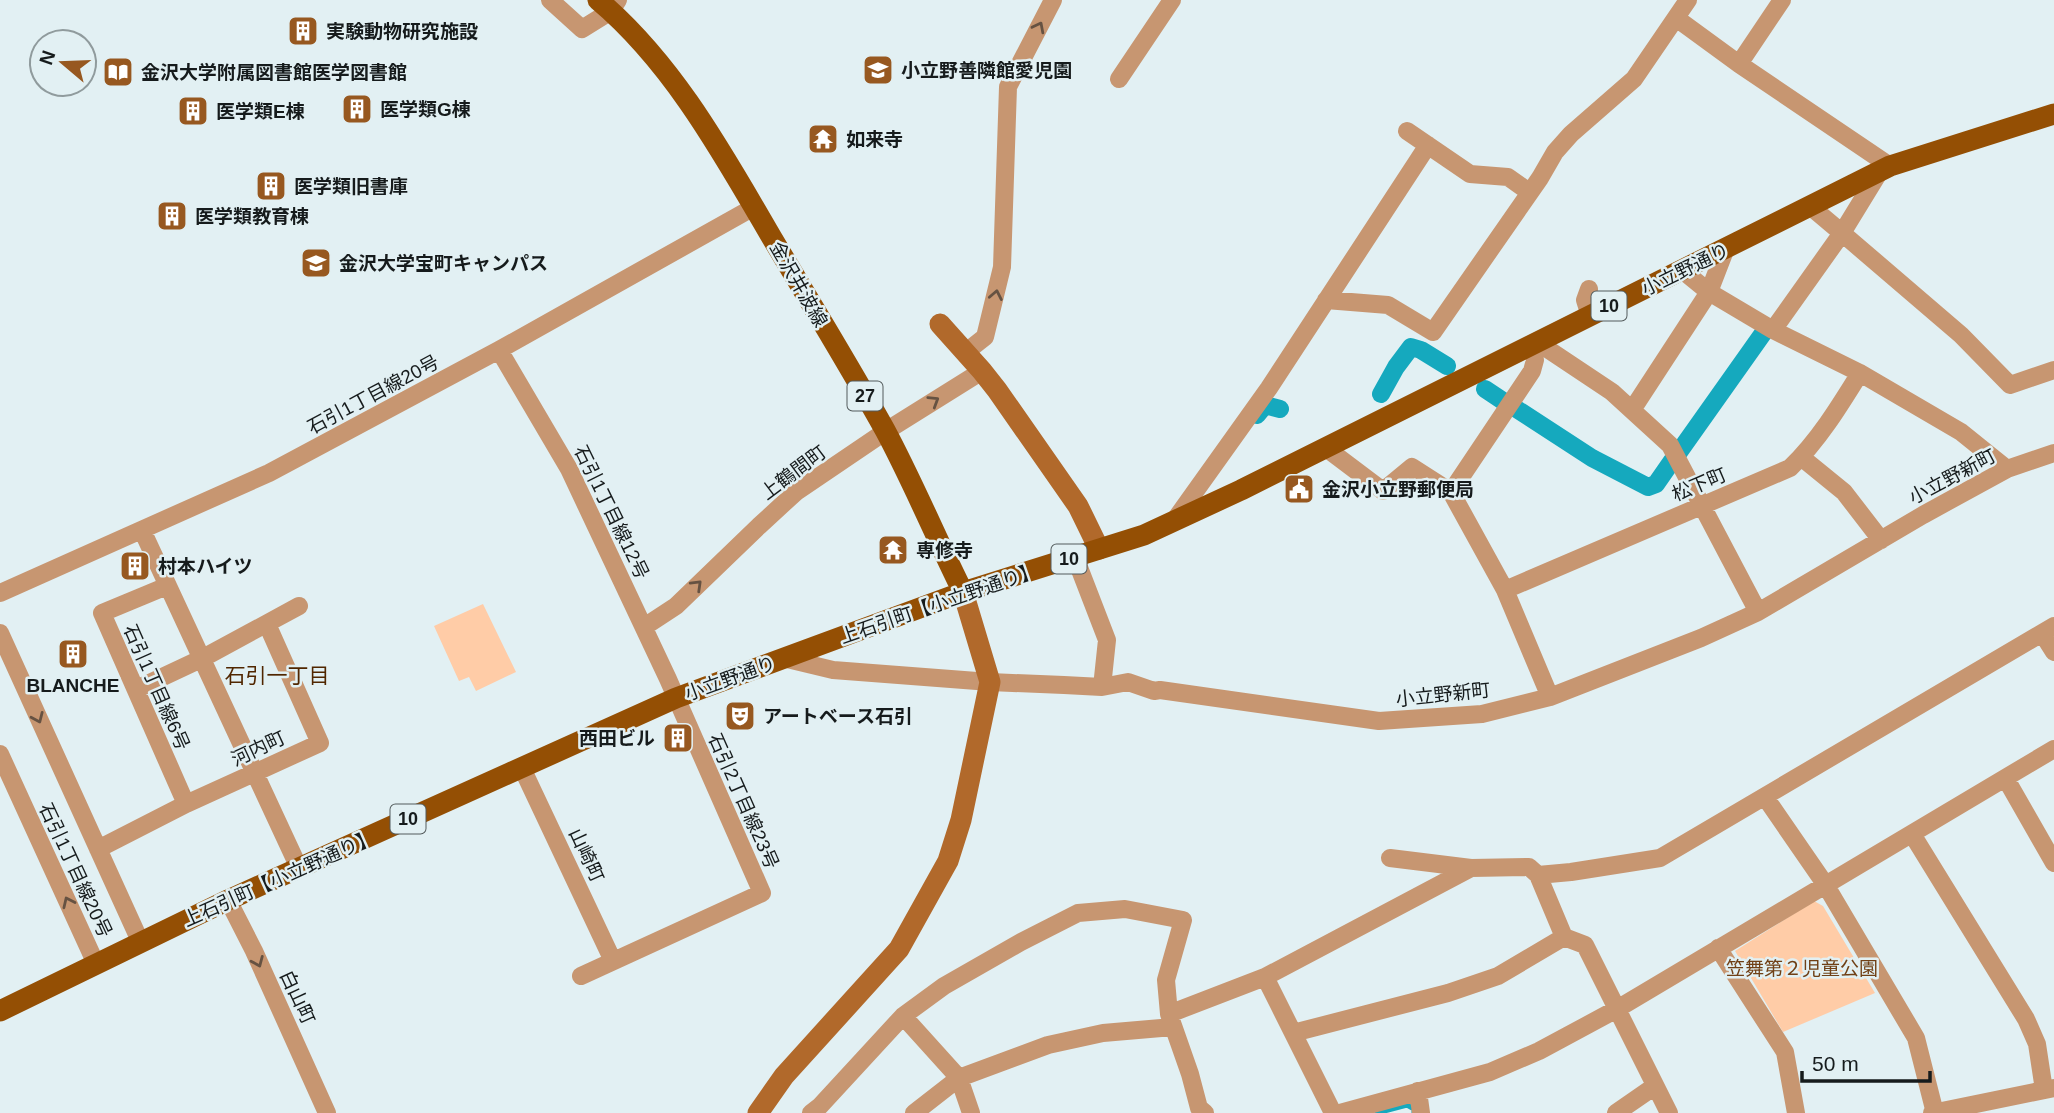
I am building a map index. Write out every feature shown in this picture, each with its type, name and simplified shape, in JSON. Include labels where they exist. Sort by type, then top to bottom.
[{"type":"main road","name":"金沢井波線","points":[[611,3],[667,72],[754,207],[886,431],[963,592]]},
{"type":"main road","name":"小立野通り","points":[[1174,521],[1885,169],[2054,114]]},
{"type":"main road","name":"上石引町【小立野通り】","points":[[783,658],[963,592],[1144,535],[1174,521]]},
{"type":"main road","name":"小立野通り","points":[[676,698],[783,658]]},
{"type":"main road","name":"上石引町【小立野通り】","points":[[0,1010],[228,900],[676,698]]},
{"type":"street","points":[[550,0],[582,29],[611,3]]},
{"type":"street","points":[[966,352],[985,337],[1002,267],[1008,86],[1053,0]]},
{"type":"street","points":[[1119,79],[1172,0]]},
{"type":"street","points":[[1326,300],[1388,304],[1433,332],[1555,152],[1571,134],[1634,79],[1688,0]]},
{"type":"street","points":[[1739,64],[1782,0]]},
{"type":"street","points":[[1676,18],[1885,169],[1773,330]]},
{"type":"street","points":[[1406,131],[1470,174],[1508,177],[1529,192]]},
{"type":"street","points":[[1174,521],[1269,388],[1428,145]]},
{"type":"street","points":[[1810,206],[1961,335],[2010,385],[2054,370]]},
{"type":"street","name":"石引1丁目線20号","points":[[0,593],[275,470],[499,350],[754,207]]},
{"type":"street","points":[[1632,410],[1709,292],[1726,248]]},
{"type":"street","points":[[1682,270],[1709,292],[1773,330],[1860,373],[1961,432],[2007,469]]},
{"type":"street","points":[[1588,289],[1585,300],[1590,316]]},
{"type":"street","points":[[940,324],[982,371],[1078,506],[1099,549]]},
{"type":"street","points":[[1534,344],[1612,392],[1670,445],[1758,612]]},
{"type":"street","points":[[1451,492],[1532,371],[1535,360],[1534,344]]},
{"type":"street","name":"石引1丁目線12号","points":[[499,350],[569,469],[676,698]]},
{"type":"street","name":"上鶴間町","points":[[644,627],[676,606],[796,492],[982,371]]},
{"type":"street","points":[[1860,373],[1801,457],[1844,492],[1881,540]]},
{"type":"street","points":[[1326,448],[1383,491],[1412,467],[1451,492],[1505,590],[1550,696]]},
{"type":"street","name":"小立野新町","points":[[783,658],[833,670],[990,682],[1102,687],[1128,682],[1154,691],[1378,721],[1482,713],[1550,696],[1701,638],[1758,612],[2007,469],[2054,453]]},
{"type":"street","name":"松下町","points":[[1505,590],[1790,468],[1801,457]]},
{"type":"street","points":[[142,530],[299,868]]},
{"type":"street","points":[[1074,557],[1107,640],[1102,687]]},
{"type":"street","name":"石引1丁目線6号","points":[[167,586],[102,613],[186,804]]},
{"type":"street","points":[[758,1113],[784,1076],[899,949],[948,861],[961,820],[990,682],[963,592]]},
{"type":"street","points":[[137,689],[203,658],[299,606]]},
{"type":"street","name":"河内町","points":[[98,849],[186,804],[320,743],[267,624]]},
{"type":"street","points":[[1538,875],[1660,858],[2048,629],[2054,652]]},
{"type":"street","name":"石引1丁目線20号","points":[[1,638],[140,941]]},
{"type":"street","name":"石引2丁目線23号","points":[[581,976],[762,893],[676,698]]},
{"type":"street","points":[[1340,1113],[1490,1072],[1539,1051],[1617,1009],[2054,749]]},
{"type":"street","name":"石引1丁目線20号","points":[[0,754],[96,964]]},
{"type":"street","name":"山崎町","points":[[522,768],[613,961]]},
{"type":"street","points":[[2006,779],[2054,863]]},
{"type":"street","points":[[1765,797],[1825,884],[1916,1038],[1934,1113],[2049,1089],[2037,1044],[2026,1019],[1912,834]]},
{"type":"street","points":[[1390,859],[1471,868],[1529,867],[1538,875],[1564,937],[1585,945],[1669,1113]]},
{"type":"street","points":[[914,1113],[959,1078],[1048,1045],[1171,1020],[1265,977],[1471,868]]},
{"type":"street","name":"白山町","points":[[228,900],[327,1113]]},
{"type":"street","points":[[811,1113],[904,1016],[955,980],[1078,913],[1125,909],[1183,920],[1166,980],[1171,1020],[1190,1074],[1196,1111]]},
{"type":"street","points":[[1293,1033],[1448,993],[1498,976],[1564,937]]},
{"type":"street","points":[[1718,948],[1784,1052],[1796,1113]]},
{"type":"street","points":[[1265,977],[1333,1113]]},
{"type":"street","points":[[904,1016],[959,1078],[971,1113]]},
{"type":"street","points":[[1616,1113],[1655,1086]]},
{"type":"street","points":[[1418,1091],[1421,1113]]},
{"type":"green space","points":[[483,604],[516,672],[476,691],[469,677],[459,681],[434,626]]},
{"type":"green space","name":"笠舞第２児童公園","points":[[1814,901],[1823,906],[1875,993],[1783,1032],[1735,951]]},
{"type":"waterway","points":[[1679,452],[1764,332]]},
{"type":"waterway","points":[[1381,394],[1411,347],[1447,366]]},
{"type":"waterway","points":[[1485,389],[1506,403]]},
{"type":"waterway","points":[[1257,415],[1265,405],[1280,409]]},
{"type":"waterway","points":[[1515,408],[1592,458],[1648,487],[1656,484],[1672,461]]},
{"type":"waterway","points":[[1377,1113],[1407,1105],[1414,1109],[1414,1113]]},
{"type":"place","name":"実験動物研究施設","points":[[303,31]]},
{"type":"place","name":"小立野善隣館愛児園","points":[[878,70]]},
{"type":"place","name":"金沢大学附属図書館医学図書館","points":[[118,72]]},
{"type":"place","name":"医学類G棟","points":[[357,109]]},
{"type":"place","name":"医学類E棟","points":[[193,111]]},
{"type":"place","name":"如来寺","points":[[823,139]]},
{"type":"place","name":"医学類旧書庫","points":[[271,186]]},
{"type":"place","name":"医学類教育棟","points":[[172,216]]},
{"type":"place","name":"金沢大学宝町キャンパス","points":[[316,263]]},
{"type":"place","name":"金沢小立野郵便局","points":[[1299,489]]},
{"type":"place","name":"専修寺","points":[[893,550]]},
{"type":"place","name":"村本ハイツ","points":[[135,566]]},
{"type":"place","name":"BLANCHE","points":[[73,654]]},
{"type":"place","name":"アートベース石引","points":[[740,716]]},
{"type":"place","name":"西田ビル","points":[[678,738]]},
{"type":"district","name":"石引一丁目","points":[[277,676]]}]
